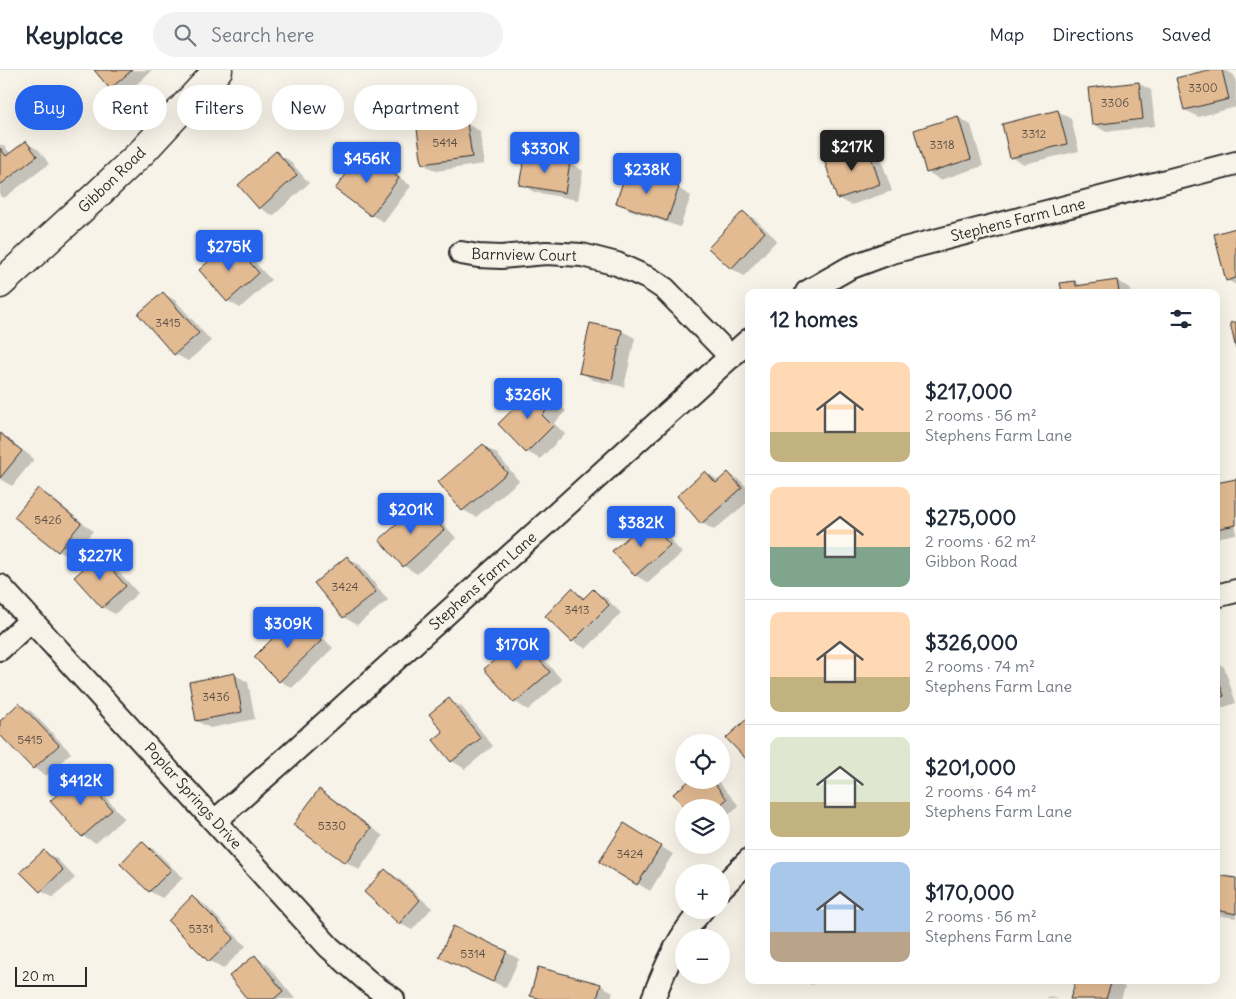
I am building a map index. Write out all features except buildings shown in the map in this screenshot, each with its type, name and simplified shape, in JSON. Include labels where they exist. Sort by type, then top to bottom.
[{"type":"main road","name":"Gibbon Road","points":[[0,284],[143,151],[218,70]]},
{"type":"street","name":"Stephens Farm Lane","points":[[812,289],[850,268],[892,252],[1236,164]]},
{"type":"street","name":"Barnview Court","points":[[460,253],[501,257],[546,253],[582,255],[617,264],[650,279],[665,289],[731,357]]},
{"type":"street","name":"Stephens Farm Lane","points":[[215,821],[292,754],[745,344]]},
{"type":"street","name":"Poplar Springs Drive","points":[[0,586],[329,947],[371,984],[393,999]]},
{"type":"street","points":[[1220,595],[1236,591]]},
{"type":"street","points":[[0,650],[32,620]]},
{"type":"street","points":[[730,879],[745,864]]},
{"type":"street","points":[[653,999],[667,964],[693,919]]}]
